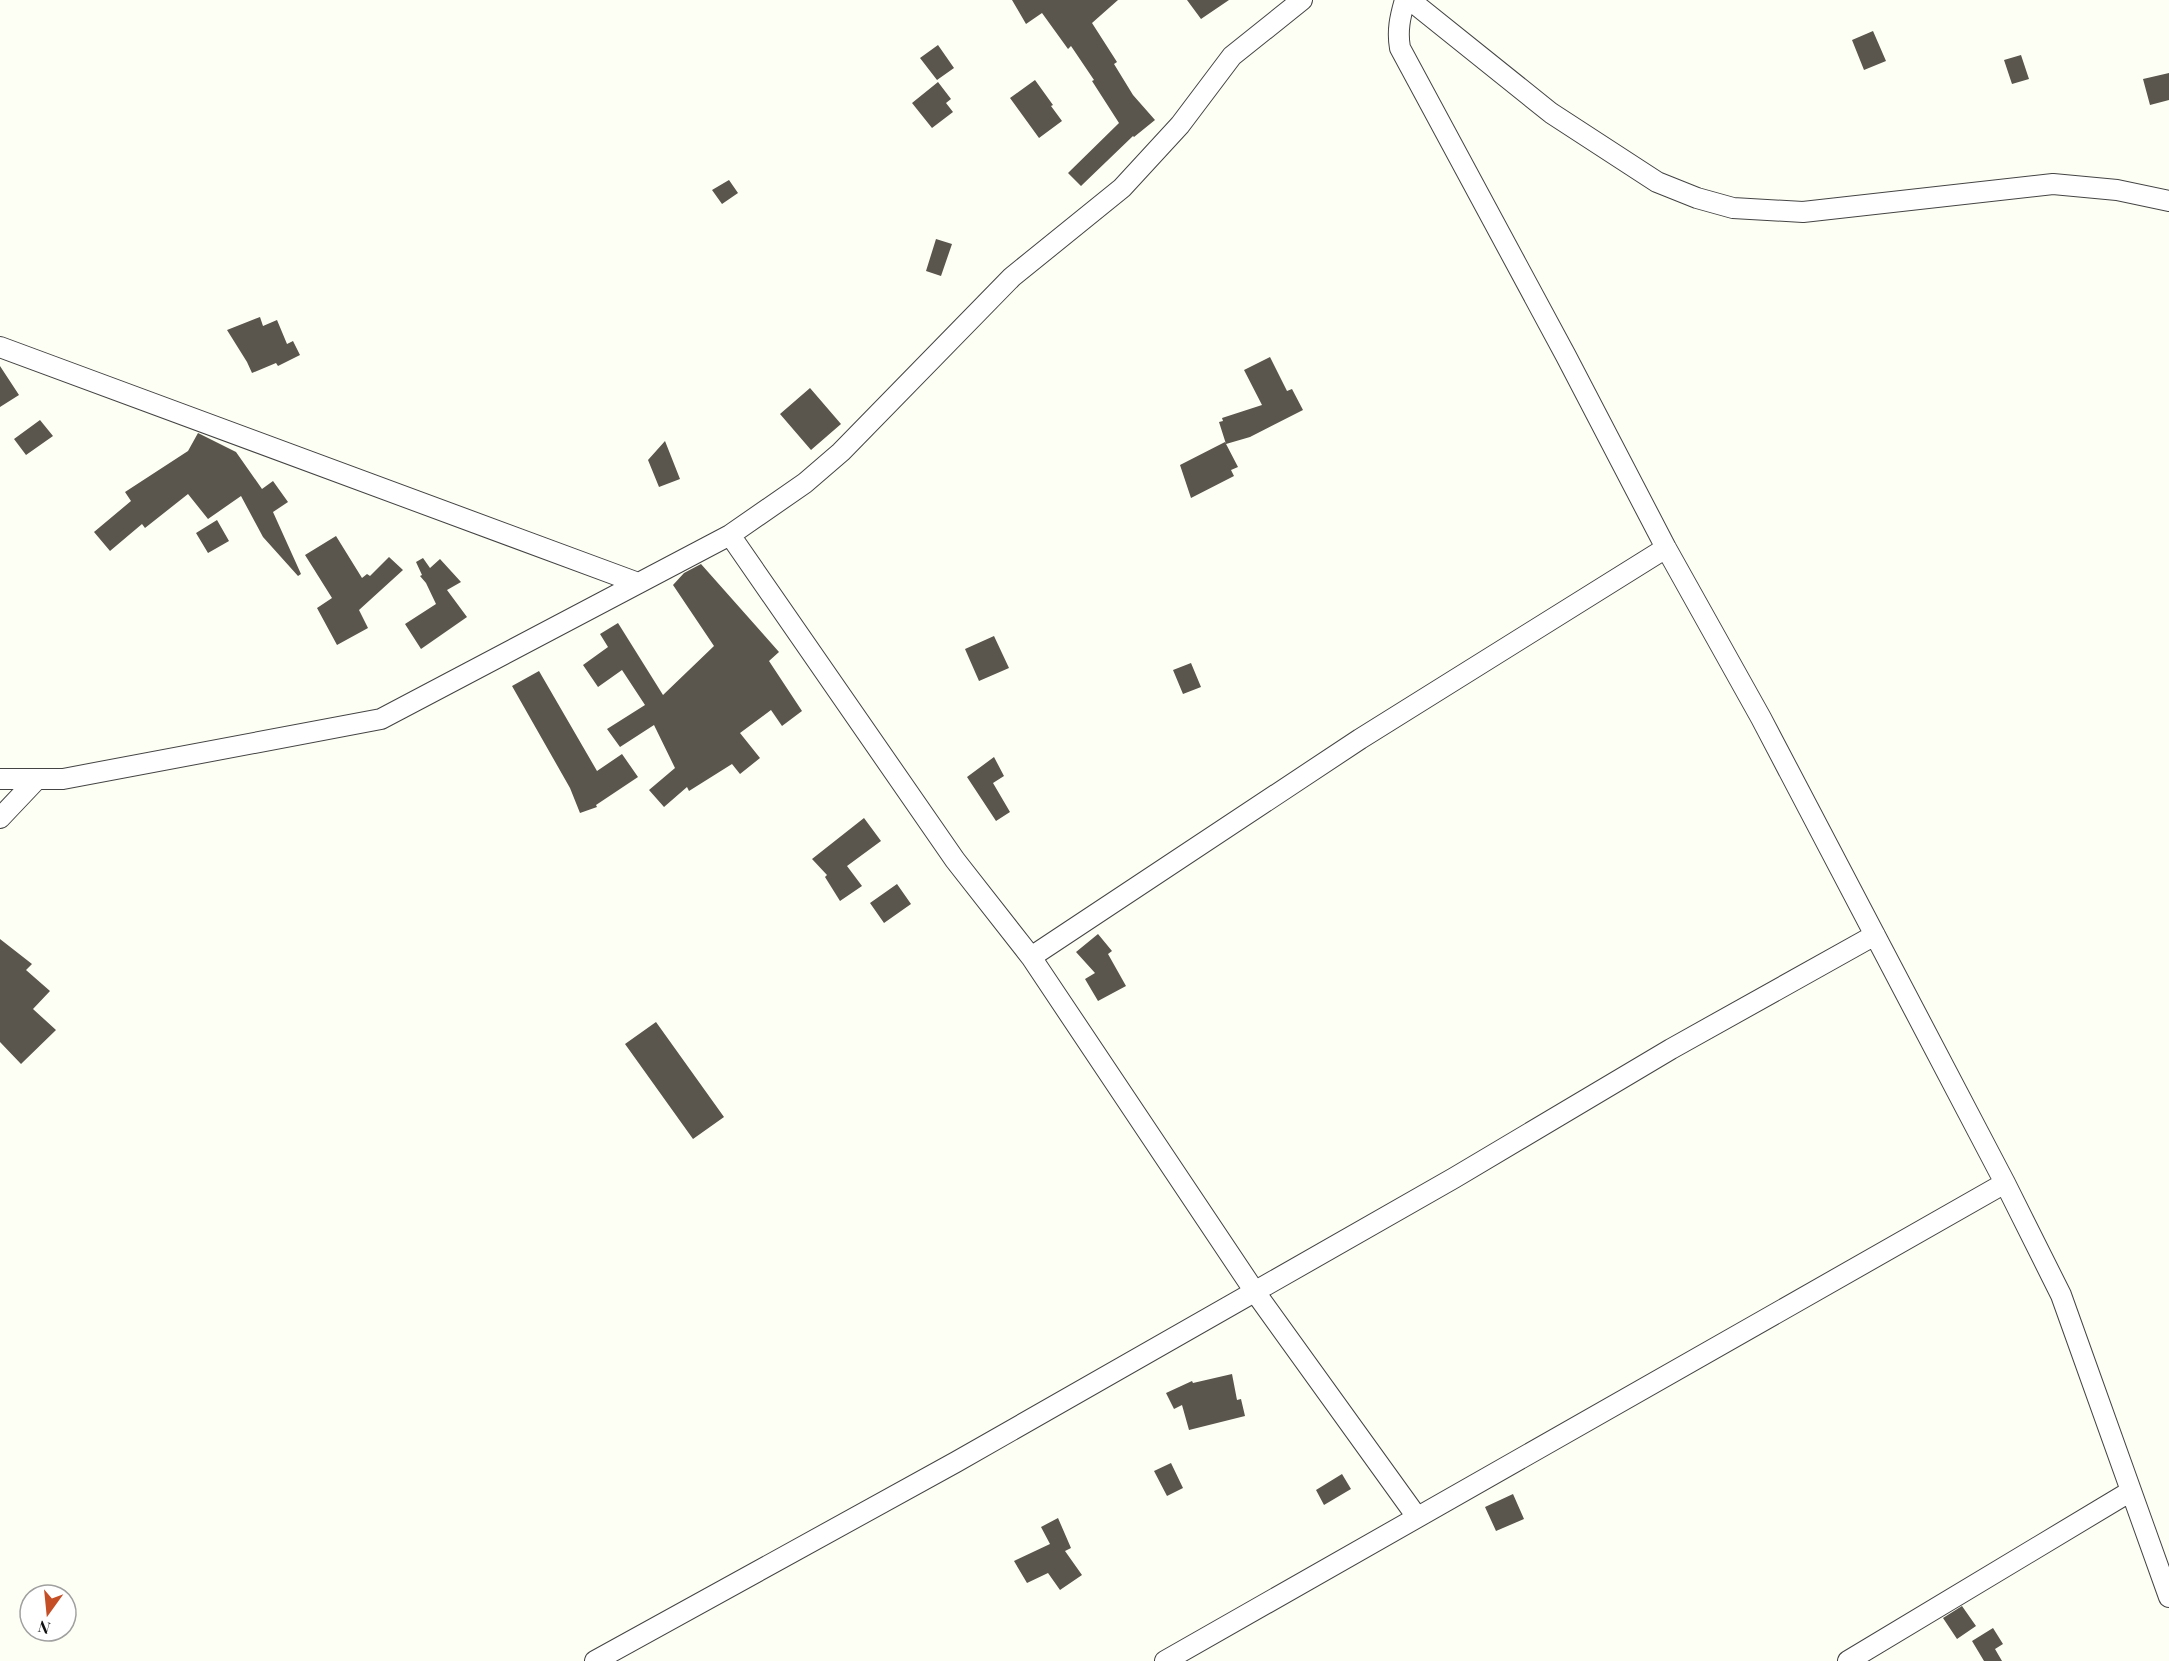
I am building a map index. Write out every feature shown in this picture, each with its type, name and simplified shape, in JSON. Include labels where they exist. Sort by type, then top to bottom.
[{"type":"street","points":[[3,781],[63,779],[381,719],[730,535],[805,483],[834,458],[1012,277],[1122,188],[1180,125],[1232,56],[1302,0]]},
{"type":"street","points":[[2169,201],[2118,190],[2053,184],[1803,212],[1733,208],[1697,198],[1657,182],[1551,113],[1408,0],[1400,17],[1398,35],[1400,48],[1566,356],[1666,548],[1766,728],[2005,1182],[2061,1295],[2169,1597]]},
{"type":"street","points":[[0,347],[638,583]]},
{"type":"street","points":[[730,535],[955,860],[1030,957],[1255,1292],[1417,1517]]},
{"type":"street","points":[[1030,957],[1360,739],[1666,548]]},
{"type":"street","points":[[0,818],[36,779]]},
{"type":"street","points":[[595,1661],[956,1462],[1454,1178],[1671,1048],[1875,935]]},
{"type":"street","points":[[1165,1661],[2005,1182]]},
{"type":"street","points":[[1848,1661],[2132,1491]]},
{"type":"building","points":[[1012,0],[1118,0],[1092,23],[1117,62],[1114,64],[1133,95],[1155,120],[1133,136],[1081,186],[1068,173],[1119,123],[1071,46],[1068,49],[1042,13],[1026,24]]},
{"type":"building","points":[[1187,0],[1229,0],[1201,19]]},
{"type":"building","points":[[1873,31],[1886,61],[1864,70],[1852,40]]},
{"type":"building","points":[[938,45],[954,68],[937,80],[920,58]]},
{"type":"building","points":[[2021,55],[2029,79],[2012,84],[2004,60]]},
{"type":"building","points":[[2169,73],[2169,100],[2150,105],[2143,79]]},
{"type":"building","points":[[1035,80],[1062,121],[1039,138],[1010,98]]},
{"type":"building","points":[[938,82],[951,99],[946,103],[953,112],[932,128],[912,103]]},
{"type":"building","points":[[729,180],[738,193],[722,204],[712,190]]},
{"type":"building","points":[[936,239],[952,244],[941,276],[926,271]]},
{"type":"building","points":[[260,317],[263,326],[277,320],[287,344],[293,341],[300,355],[278,366],[276,363],[252,373],[227,330]]},
{"type":"building","points":[[1270,357],[1287,391],[1292,389],[1303,410],[1250,437],[1226,444],[1219,422],[1223,421],[1222,418],[1262,405],[1244,370]]},
{"type":"building","points":[[0,366],[19,395],[0,407]]},
{"type":"building","points":[[810,388],[841,424],[811,450],[780,414]]},
{"type":"building","points":[[40,420],[53,436],[26,455],[14,439]]},
{"type":"building","points":[[198,433],[236,452],[262,489],[273,481],[288,502],[273,512],[301,574],[298,576],[263,537],[241,496],[208,519],[188,494],[145,528],[142,524],[110,551],[94,532],[131,501],[125,492],[188,451]]},
{"type":"building","points":[[665,441],[680,479],[659,487],[648,460]]},
{"type":"building","points":[[1225,442],[1238,467],[1231,470],[1234,476],[1191,498],[1180,465]]},
{"type":"building","points":[[217,520],[229,541],[208,553],[196,533]]},
{"type":"building","points":[[336,536],[362,578],[367,574],[370,576],[389,557],[403,570],[359,610],[368,628],[337,645],[317,608],[332,598],[305,555]]},
{"type":"building","points":[[423,558],[430,568],[440,559],[461,582],[447,590],[467,617],[421,649],[405,624],[436,604],[420,576],[422,575],[416,562]]},
{"type":"building","points":[[701,564],[779,652],[769,661],[802,711],[782,726],[771,710],[740,733],[760,758],[740,774],[732,764],[689,791],[687,787],[664,807],[649,790],[675,768],[654,725],[620,747],[607,729],[645,705],[622,670],[598,687],[583,665],[608,647],[600,634],[618,623],[663,695],[714,646],[673,585],[684,573]]},
{"type":"building","points":[[994,636],[1009,668],[979,681],[965,649]]},
{"type":"building","points":[[1191,663],[1201,687],[1183,694],[1173,670]]},
{"type":"building","points":[[539,671],[597,771],[622,754],[638,777],[596,805],[597,807],[580,813],[570,788],[512,686]]},
{"type":"building","points":[[994,757],[1004,776],[993,783],[1010,812],[996,821],[967,777]]},
{"type":"building","points":[[864,818],[881,841],[847,866],[862,886],[840,901],[825,877],[827,875],[812,859]]},
{"type":"building","points":[[897,884],[911,904],[884,923],[870,903]]},
{"type":"building","points":[[1098,934],[1112,951],[1108,954],[1126,986],[1098,1001],[1085,979],[1095,973],[1076,952]]},
{"type":"building","points":[[0,939],[32,964],[26,970],[50,991],[33,1009],[56,1030],[21,1064],[0,1042]]},
{"type":"building","points":[[656,1022],[724,1117],[693,1139],[625,1044]]},
{"type":"building","points":[[1232,1374],[1237,1400],[1241,1399],[1245,1416],[1189,1430],[1182,1405],[1174,1409],[1166,1393],[1192,1381],[1193,1383]]},
{"type":"building","points":[[1171,1463],[1183,1488],[1167,1496],[1154,1471]]},
{"type":"building","points":[[1342,1474],[1351,1489],[1324,1505],[1316,1490]]},
{"type":"building","points":[[1513,1494],[1524,1519],[1496,1531],[1485,1507]]},
{"type":"building","points":[[1058,1518],[1071,1548],[1065,1551],[1082,1575],[1060,1590],[1048,1573],[1027,1583],[1014,1561],[1050,1544],[1041,1527]]},
{"type":"building","points":[[1962,1606],[1976,1626],[1957,1639],[1943,1618]]},
{"type":"building","points":[[1993,1628],[2003,1644],[1995,1649],[2002,1661],[1984,1661],[1972,1641]]}]
